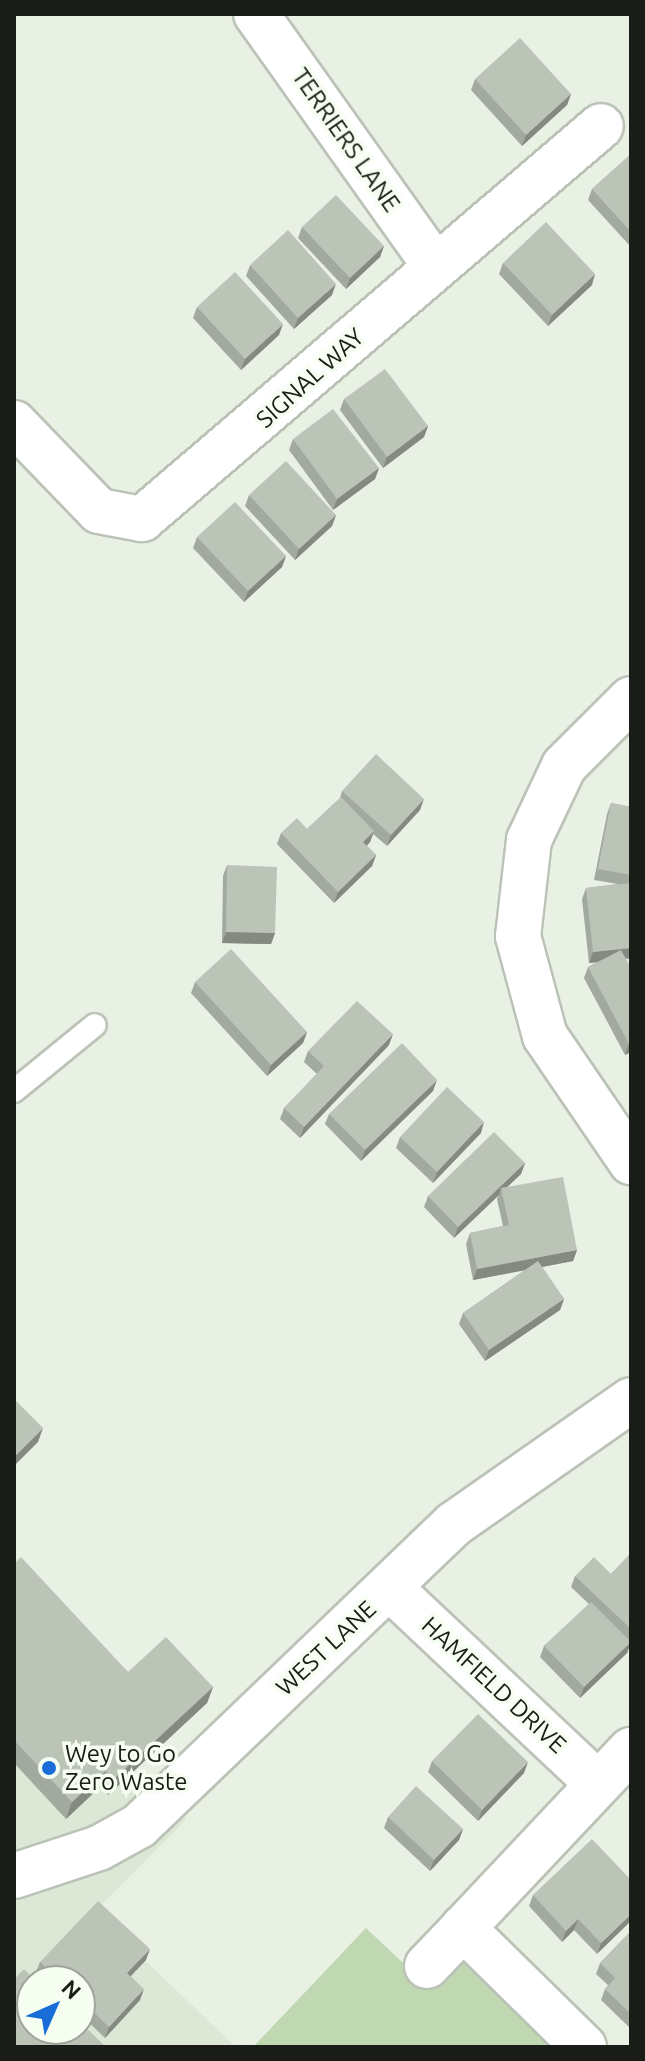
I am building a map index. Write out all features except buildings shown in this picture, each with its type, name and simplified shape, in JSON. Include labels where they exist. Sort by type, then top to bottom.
[{"type":"street","name":"TERRIERS LANE","points":[[256,14],[435,266]]},
{"type":"street","name":"SIGNAL WAY","points":[[14,423],[99,511],[142,519],[601,126]]},
{"type":"street","points":[[631,699],[564,766],[529,840],[518,936],[545,1036],[631,1162]]},
{"type":"street","name":"WEST LANE","points":[[14,1876],[99,1848],[139,1826],[454,1524],[631,1400]]},
{"type":"street","name":"HAMFIELD DRIVE","points":[[390,1588],[597,1783]]},
{"type":"street","points":[[427,1966],[631,1750]]},
{"type":"street","points":[[463,1928],[584,2047]]},
{"type":"lane","points":[[14,1091],[95,1025]]},
{"type":"shaded area","points":[[14,1638],[186,1820],[94,1912],[236,2047],[14,2047]]},
{"type":"green space","points":[[366,1928],[423,1982],[464,1957],[557,2047],[253,2047]]},
{"type":"place","name":"Wey to Go Zero Waste","points":[[49,1768]]}]
